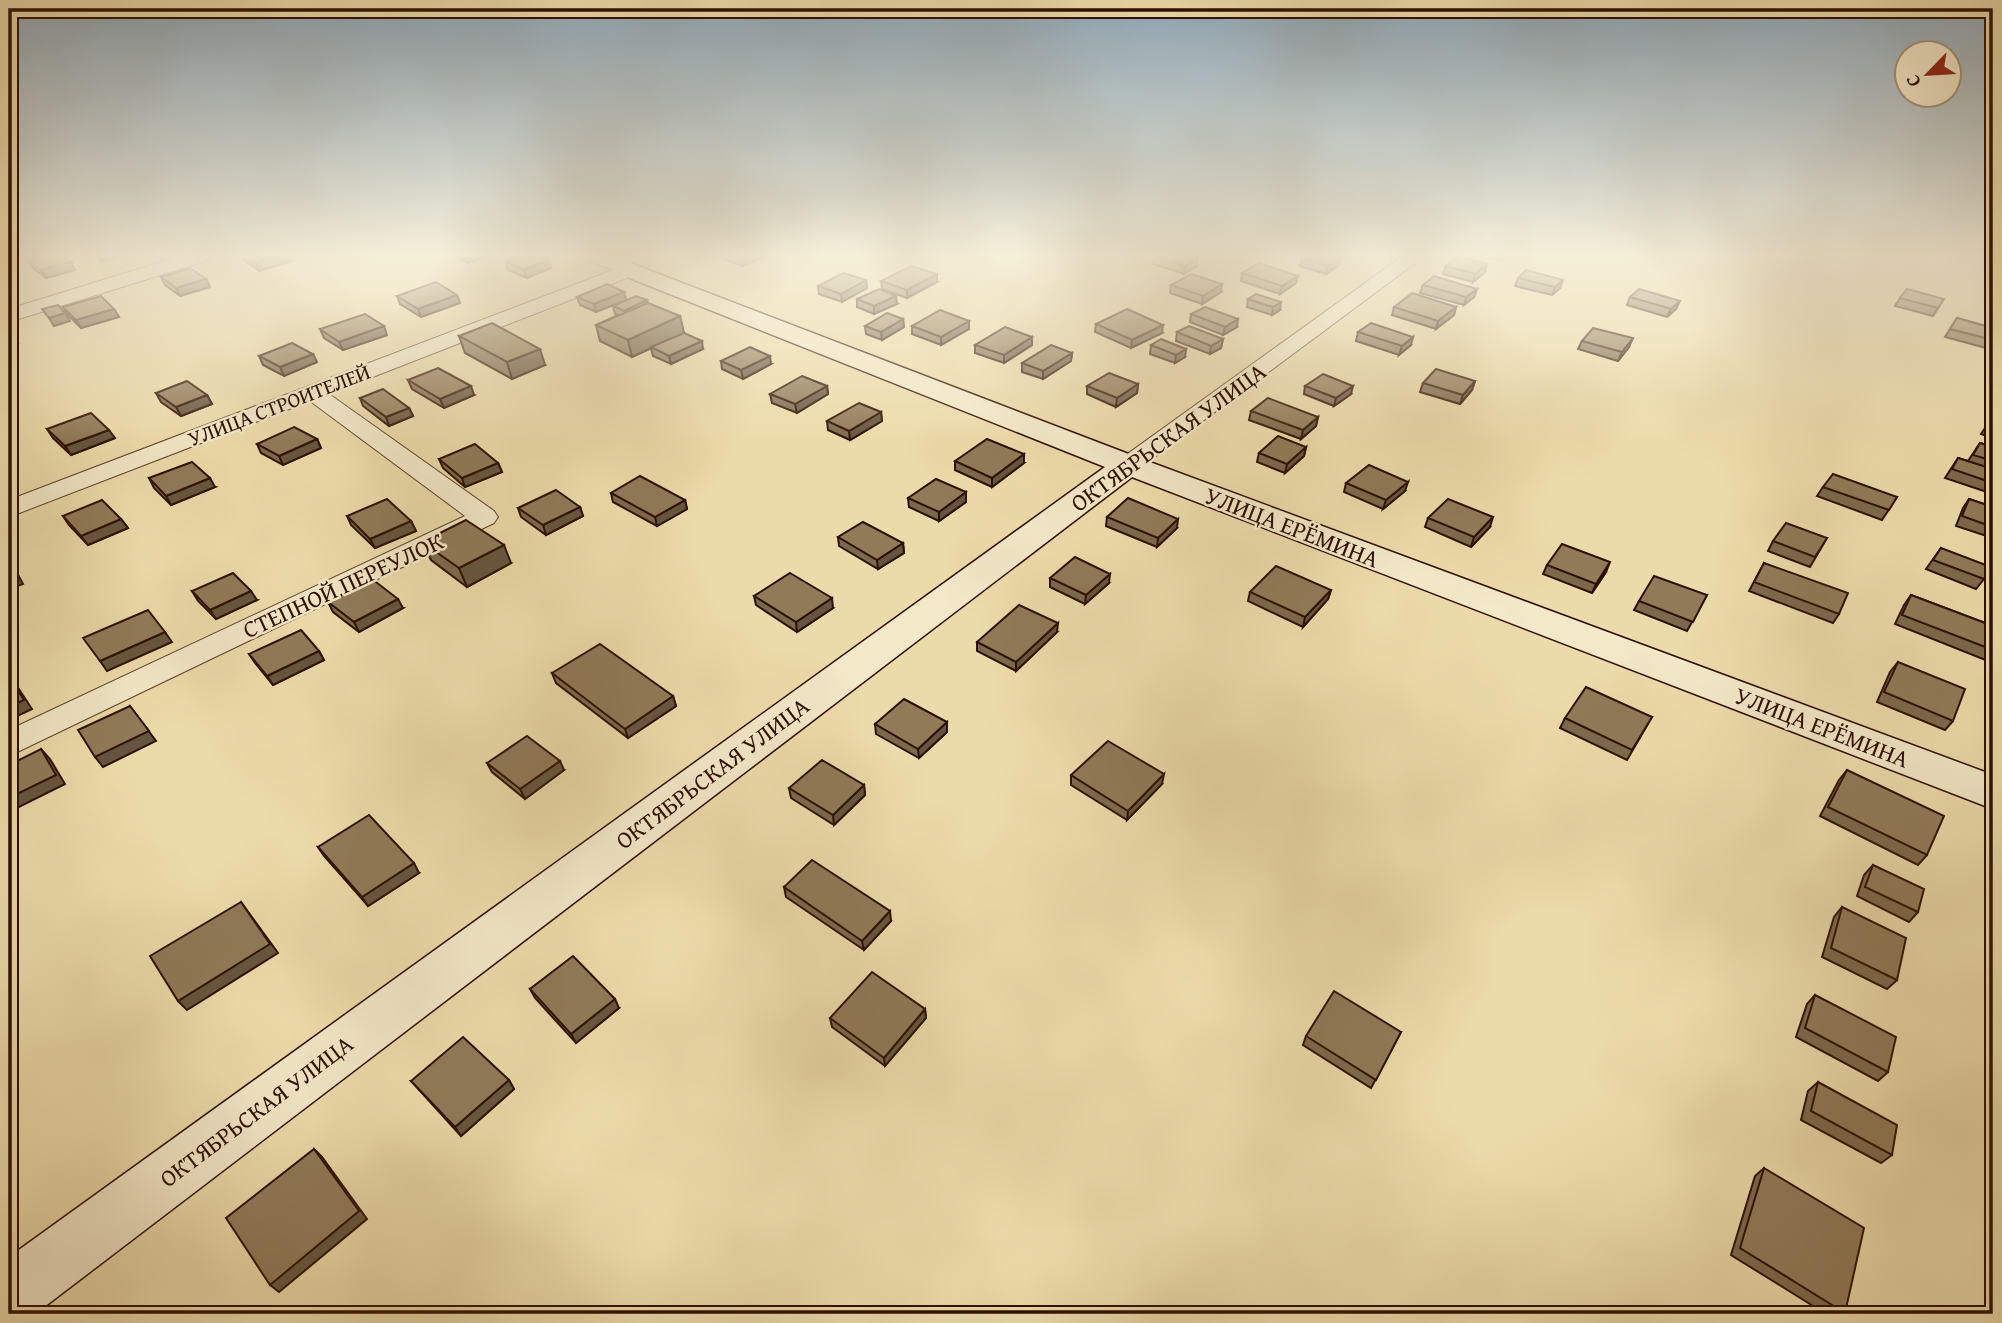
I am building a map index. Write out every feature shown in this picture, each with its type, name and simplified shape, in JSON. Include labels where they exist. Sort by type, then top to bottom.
[{"type":"street","name":"УЛИЦА СТРОИТЕЛЕЙ","points":[[9,509],[508,317]]},
{"type":"street","name":"УЛИЦА ЕРЁМИНА","points":[[749,317],[1128,465],[1993,792]]},
{"type":"street","name":"ОКТЯБРЬСКАЯ УЛИЦА","points":[[9,1295],[1332,317]]},
{"type":"street","name":"СТЕПНОЙ ПЕРЕУЛОК","points":[[9,744],[484,517],[312,392]]},
{"type":"building","points":[[357,317],[369,317],[384,326],[339,342],[320,329]]},
{"type":"building","points":[[616,317],[678,317],[628,340],[596,325]]},
{"type":"building","points":[[881,317],[903,319],[881,332],[865,326]]},
{"type":"building","points":[[928,317],[958,317],[969,321],[941,337],[912,326]]},
{"type":"building","points":[[1111,317],[1144,317],[1163,325],[1132,340],[1096,324]]},
{"type":"building","points":[[1198,317],[1238,319],[1225,327]]},
{"type":"building","points":[[1425,317],[1443,317],[1438,321]]},
{"type":"building","points":[[1957,318],[1993,328],[1993,340],[1950,329]]},
{"type":"building","points":[[492,323],[540,349],[507,362],[459,336]]},
{"type":"building","points":[[1371,323],[1413,337],[1402,346],[1358,332]]},
{"type":"building","points":[[1189,326],[1223,339],[1211,346],[1177,332]]},
{"type":"building","points":[[1005,327],[1032,337],[1004,355],[975,345]]},
{"type":"building","points":[[1593,328],[1633,338],[1622,352],[1582,341]]},
{"type":"building","points":[[684,333],[702,341],[669,356],[651,347]]},
{"type":"building","points":[[1161,339],[1186,349],[1176,355],[1151,345]]},
{"type":"building","points":[[292,343],[313,354],[280,367],[259,356]]},
{"type":"building","points":[[1051,345],[1072,353],[1043,371],[1022,363]]},
{"type":"building","points":[[750,347],[770,356],[741,370],[721,361]]},
{"type":"building","points":[[438,368],[471,386],[440,399],[408,380]]},
{"type":"building","points":[[1436,369],[1475,381],[1463,395],[1423,383]]},
{"type":"building","points":[[1109,373],[1138,384],[1117,398],[1087,386]]},
{"type":"building","points":[[1323,374],[1353,386],[1336,398],[1305,386]]},
{"type":"building","points":[[802,376],[827,386],[795,404],[770,394]]},
{"type":"building","points":[[187,381],[207,395],[176,407],[156,393]]},
{"type":"building","points":[[383,389],[409,408],[386,417],[360,398]]},
{"type":"building","points":[[1268,398],[1318,417],[1303,430],[1251,411]]},
{"type":"building","points":[[859,403],[881,412],[849,431],[827,421]]},
{"type":"building","points":[[91,413],[109,430],[65,446],[47,429]]},
{"type":"building","points":[[294,427],[317,439],[279,456],[257,444]]},
{"type":"building","points":[[1278,436],[1306,447],[1287,464],[1259,453]]},
{"type":"building","points":[[987,439],[1024,454],[992,478],[955,461]]},
{"type":"building","points":[[1980,443],[1993,447],[1993,461],[1973,455]]},
{"type":"building","points":[[475,444],[498,463],[462,478],[439,459]]},
{"type":"building","points":[[1958,458],[1993,469],[1993,483],[1952,469]]},
{"type":"building","points":[[192,462],[210,478],[166,496],[149,478]]},
{"type":"building","points":[[1369,465],[1408,482],[1386,500],[1346,483]]},
{"type":"building","points":[[1833,474],[1897,497],[1889,510],[1823,487]]},
{"type":"building","points":[[640,476],[685,500],[655,517],[611,493]]},
{"type":"building","points":[[936,479],[966,492],[939,512],[908,498]]},
{"type":"building","points":[[556,490],[580,507],[543,525],[518,508]]},
{"type":"building","points":[[1128,498],[1178,519],[1158,538],[1107,517]]},
{"type":"building","points":[[387,499],[411,521],[370,539],[347,516]]},
{"type":"building","points":[[1448,499],[1493,517],[1474,537],[1428,518]]},
{"type":"building","points":[[1969,499],[1993,507],[1993,527],[1962,516]]},
{"type":"building","points":[[102,500],[121,519],[81,536],[63,516]]},
{"type":"building","points":[[466,520],[504,545],[459,568],[422,542]]},
{"type":"building","points":[[863,522],[903,543],[877,560],[838,537]]},
{"type":"building","points":[[1786,523],[1827,538],[1815,557],[1773,541]]},
{"type":"building","points":[[1562,544],[1610,562],[1596,584],[1547,565]]},
{"type":"building","points":[[1941,548],[1991,567],[1984,579],[1933,560]]},
{"type":"building","points":[[1075,557],[1110,574],[1086,595],[1050,578]]},
{"type":"building","points":[[9,561],[16,574],[9,577]]},
{"type":"building","points":[[1764,563],[1848,593],[1839,614],[1754,582]]},
{"type":"building","points":[[1276,566],[1331,590],[1305,617],[1250,592]]},
{"type":"building","points":[[233,573],[251,591],[210,610],[192,591]]},
{"type":"building","points":[[790,573],[832,598],[796,622],[754,596]]},
{"type":"building","points":[[1654,576],[1707,595],[1693,622],[1639,601]]},
{"type":"building","points":[[372,579],[398,599],[354,622],[328,602]]},
{"type":"building","points":[[1911,595],[1993,626],[1993,650],[1902,615]]},
{"type":"building","points":[[1019,605],[1058,623],[1016,662],[977,642]]},
{"type":"building","points":[[148,610],[165,632],[100,661],[83,638]]},
{"type":"building","points":[[301,630],[319,651],[267,676],[249,654]]},
{"type":"building","points":[[600,644],[673,696],[625,729],[552,673]]},
{"type":"building","points":[[1898,662],[1965,689],[1953,721],[1884,692]]},
{"type":"building","points":[[9,677],[24,700],[9,707]]},
{"type":"building","points":[[1586,687],[1652,717],[1632,750],[1565,718]]},
{"type":"building","points":[[904,699],[947,722],[918,749],[875,724]]},
{"type":"building","points":[[130,706],[149,731],[95,757],[78,730]]},
{"type":"building","points":[[527,736],[560,761],[520,789],[487,763]]},
{"type":"building","points":[[1108,741],[1164,774],[1128,811],[1071,775]]},
{"type":"building","points":[[41,749],[56,775],[9,798],[9,765]]},
{"type":"building","points":[[822,760],[864,785],[833,815],[789,788]]},
{"type":"building","points":[[1847,770],[1944,816],[1927,855],[1828,807]]},
{"type":"building","points":[[369,815],[414,863],[362,897],[318,847]]},
{"type":"building","points":[[812,860],[890,911],[862,941],[784,887]]},
{"type":"building","points":[[1873,865],[1924,889],[1918,912],[1865,887]]},
{"type":"building","points":[[241,902],[270,944],[178,1001],[150,956]]},
{"type":"building","points":[[1842,907],[1906,938],[1897,980],[1831,948]]},
{"type":"building","points":[[573,956],[615,999],[571,1034],[530,989]]},
{"type":"building","points":[[872,972],[925,1009],[884,1058],[830,1018]]},
{"type":"building","points":[[1334,991],[1401,1032],[1376,1080],[1306,1036]]},
{"type":"building","points":[[1815,995],[1896,1037],[1888,1072],[1805,1028]]},
{"type":"building","points":[[463,1037],[509,1080],[455,1127],[411,1081]]},
{"type":"building","points":[[1818,1082],[1897,1125],[1892,1155],[1811,1111]]},
{"type":"building","points":[[314,1149],[359,1211],[270,1285],[226,1218]]},
{"type":"building","points":[[1764,1168],[1864,1228],[1845,1313],[1740,1248]]}]
